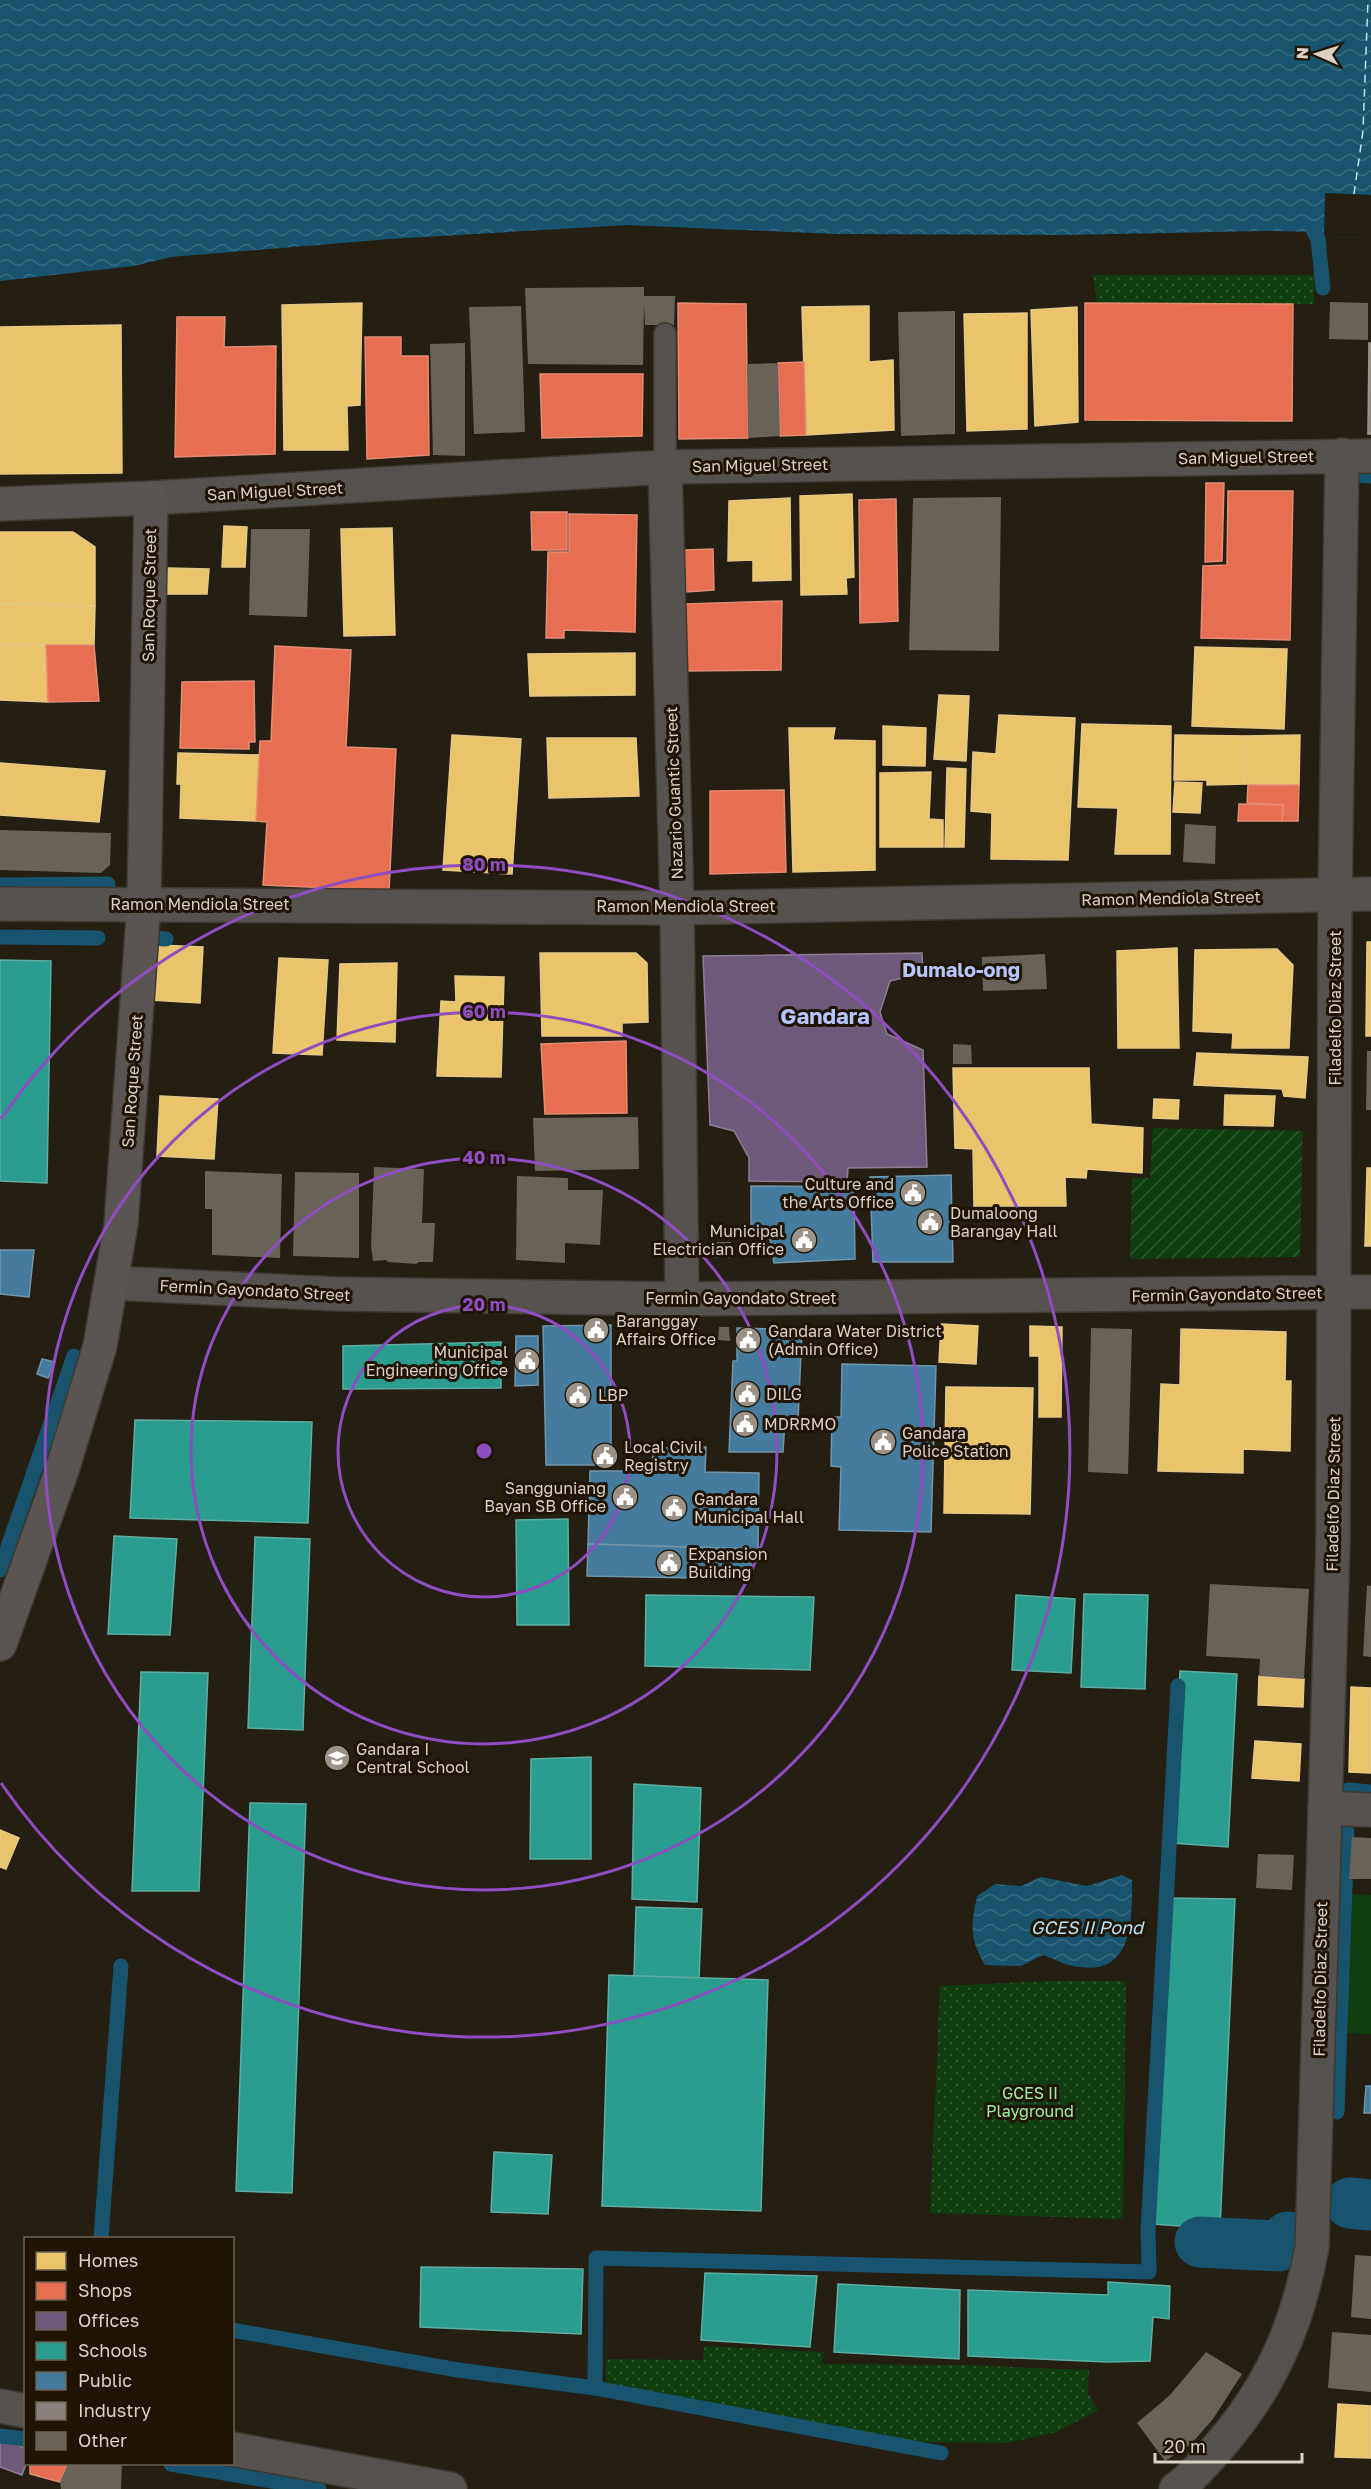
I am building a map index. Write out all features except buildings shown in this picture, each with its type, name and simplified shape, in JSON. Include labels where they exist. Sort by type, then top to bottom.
[{"type":"main road","points":[[0,504],[151,498]]},
{"type":"main road","name":"San Roque Street","points":[[0,1644],[77,1424],[100,1346],[122,1224],[144,904],[151,498]]},
{"type":"street","name":"San Miguel Street","points":[[151,498],[665,467],[1357,456]]},
{"type":"street","name":"Filadelfo Diaz Street","points":[[1176,2489],[1188,2481],[1228,2437],[1262,2388],[1284,2348],[1299,2309],[1312,2247],[1333,1543],[1335,894],[1357,456]]},
{"type":"street","name":"Nazario Guantic Street","points":[[665,467],[677,908],[682,1299]]},
{"type":"street","name":"Ramon Mendiola Street","points":[[0,904],[677,908],[1371,894]]},
{"type":"street","name":"Fermin Gayondato Street","points":[[112,1283],[337,1294],[682,1299],[1371,1292]]},
{"type":"street","points":[[1325,1808],[1371,1810]]},
{"type":"street","points":[[0,2406],[24,2411]]},
{"type":"street","points":[[234,2449],[450,2489]]},
{"type":"lane","points":[[665,334],[665,467]]},
{"type":"green space","points":[[1093,275],[1314,275],[1314,304],[1097,303]]},
{"type":"green space","points":[[1153,1128],[1303,1131],[1300,1257],[1130,1259],[1132,1178],[1150,1178]]},
{"type":"green space","points":[[1351,1894],[1371,1895],[1371,2034],[1346,2033]]},
{"type":"green space","name":"GCES II Playground","points":[[1050,1981],[1126,1981],[1123,2219],[930,2213],[940,1986]]},
{"type":"green space","points":[[704,2346],[824,2352],[822,2364],[962,2365],[1089,2370],[1088,2393],[1098,2410],[1057,2432],[1007,2443],[914,2442],[606,2384],[606,2359],[703,2360]]},
{"type":"water","points":[[0,0],[1371,0],[1371,238],[1324,237],[1314,232],[1266,231],[1064,235],[834,234],[627,225],[390,239],[171,257],[134,266],[0,281]]},
{"type":"water","name":"GCES II Pond","points":[[1122,1875],[1132,1880],[1130,1926],[1120,1953],[1110,1962],[1097,1967],[1079,1967],[1043,1955],[1021,1966],[985,1965],[974,1939],[973,1916],[977,1896],[995,1884],[1021,1886],[1041,1877],[1087,1886]]},
{"type":"pier","points":[[1325,193],[1371,195],[1371,238],[1324,237]]},
{"type":"waterway","points":[[1314,232],[1318,239],[1323,288]]},
{"type":"waterway","points":[[1357,475],[1371,476]]},
{"type":"waterway","points":[[0,885],[108,884]]},
{"type":"waterway","points":[[0,937],[98,938]]},
{"type":"waterway","points":[[149,938],[166,939]]},
{"type":"waterway","points":[[0,1570],[74,1356]]},
{"type":"waterway","points":[[595,2388],[596,2258],[1149,2272],[1148,2230],[1178,1686]]},
{"type":"waterway","points":[[1348,1790],[1371,1792]]},
{"type":"waterway","points":[[1337,2112],[1347,1832]]},
{"type":"waterway","points":[[101,2237],[121,1966]]},
{"type":"waterway","points":[[1350,2203],[1371,2205]]},
{"type":"waterway","points":[[1200,2242],[1278,2246],[1288,2237]]},
{"type":"waterway","points":[[234,2330],[458,2370],[595,2388],[941,2453]]},
{"type":"waterway","points":[[0,2436],[24,2439]]},
{"type":"waterway","points":[[177,2465],[319,2489]]},
{"type":"ferry route","points":[[1354,194],[1363,131],[1368,0]]},
{"type":"place","name":"Culture and the Arts Office","points":[[913,1193]]},
{"type":"place","name":"Dumaloong Barangay Hall","points":[[930,1222]]},
{"type":"place","name":"Municipal Electrician Office","points":[[804,1240]]},
{"type":"place","name":"Baranggay Affairs Office","points":[[596,1330]]},
{"type":"place","name":"Gandara Water District (Admin Office)","points":[[748,1340]]},
{"type":"place","name":"Municipal Engineering Office","points":[[527,1361]]},
{"type":"place","name":"DILG","points":[[747,1394]]},
{"type":"place","name":"LBP","points":[[578,1395]]},
{"type":"place","name":"MDRRMO","points":[[745,1424]]},
{"type":"place","name":"Gandara Police Station","points":[[883,1442]]},
{"type":"place","name":"Local Civil Registry","points":[[605,1456]]},
{"type":"place","name":"Sangguniang Bayan SB Office","points":[[625,1497]]},
{"type":"place","name":"Gandara Municipal Hall","points":[[674,1508]]},
{"type":"place","name":"Expansion Building","points":[[669,1563]]},
{"type":"place","name":"Gandara I Central School","points":[[337,1758]]},
{"type":"district","name":"Dumalo-ong","points":[[961,969]]},
{"type":"district","name":"Gandara","points":[[825,1015]]}]
